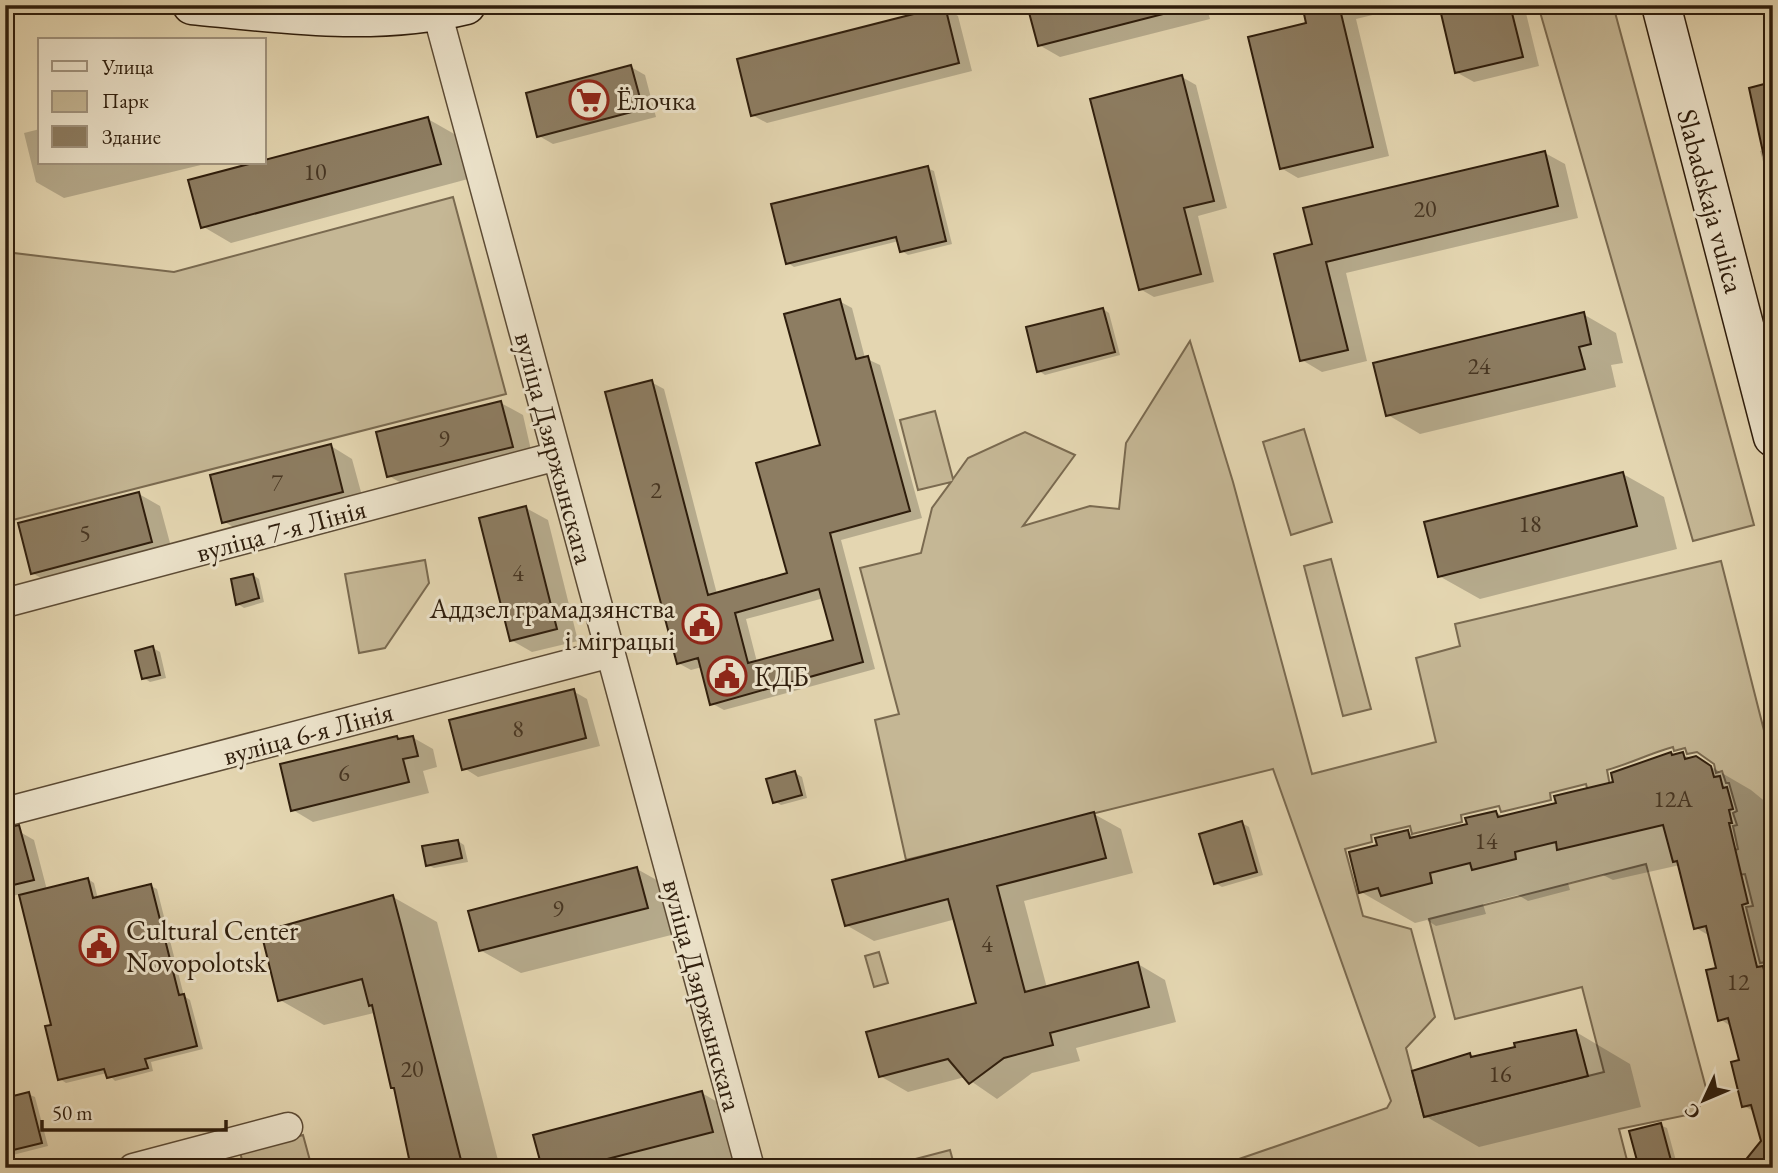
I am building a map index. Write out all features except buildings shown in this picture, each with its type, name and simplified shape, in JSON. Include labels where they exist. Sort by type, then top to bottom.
[{"type":"street","points":[[191,5],[345,18],[418,16],[452,9]]},
{"type":"street","name":"Slabadskaja vulica","points":[[1661,5],[1773,437]]},
{"type":"street","name":"вуліца Дзяржынскага","points":[[452,9],[558,456],[750,1168]]},
{"type":"street","name":"вуліца 7-я Лінія","points":[[5,603],[558,456]]},
{"type":"street","name":"вуліца 6-я Лінія","points":[[5,812],[611,653]]},
{"type":"street","points":[[133,1168],[288,1127]]},
{"type":"green space","points":[[1538,5],[1613,5],[1754,525],[1693,541]]},
{"type":"green space","points":[[453,197],[506,394],[5,522],[5,252],[174,272]]},
{"type":"green space","points":[[1190,341],[1233,482],[1312,774],[1436,742],[1416,658],[1460,646],[1455,624],[1721,561],[1773,766],[1773,990],[1766,962],[1760,963],[1746,907],[1753,906],[1745,874],[1738,875],[1732,851],[1738,849],[1733,826],[1737,825],[1733,813],[1737,811],[1729,783],[1726,783],[1722,771],[1716,773],[1714,764],[1697,752],[1687,754],[1685,748],[1674,751],[1673,747],[1607,770],[1610,786],[1588,792],[1586,784],[1550,793],[1551,800],[1501,812],[1499,806],[1461,815],[1462,822],[1412,834],[1410,826],[1371,835],[1372,842],[1345,849],[1363,916],[1411,929],[1435,1017],[1406,1048],[1424,1117],[1604,1072],[1582,987],[1455,1019],[1429,919],[1646,864],[1706,1088],[1697,1113],[1619,1129],[1629,1168],[1213,1168],[1387,1108],[1391,1101],[1273,769],[906,860],[875,720],[899,714],[860,568],[921,553],[932,508],[951,482],[918,490],[900,420],[935,411],[953,479],[968,458],[1025,432],[1075,455],[1023,526],[1090,506],[1119,509],[1126,443]]},
{"type":"green space","points":[[1304,429],[1332,522],[1291,535],[1263,442]]},
{"type":"green space","points":[[1331,559],[1371,709],[1343,716],[1304,566]]},
{"type":"green space","points":[[425,560],[429,583],[385,648],[359,653],[345,574]]},
{"type":"green space","points":[[879,952],[888,983],[874,987],[865,956]]},
{"type":"green space","points":[[303,1135],[312,1168],[244,1168],[240,1152]]},
{"type":"green space","points":[[950,1150],[955,1168],[881,1168]]},
{"type":"place","name":"Ёлочка","points":[[589,100]]},
{"type":"place","name":"Аддзел грамадзянства і міграцыі","points":[[702,624]]},
{"type":"place","name":"КДБ","points":[[727,676]]},
{"type":"place","name":"Cultural Center Novopolotsk","points":[[99,946]]}]
